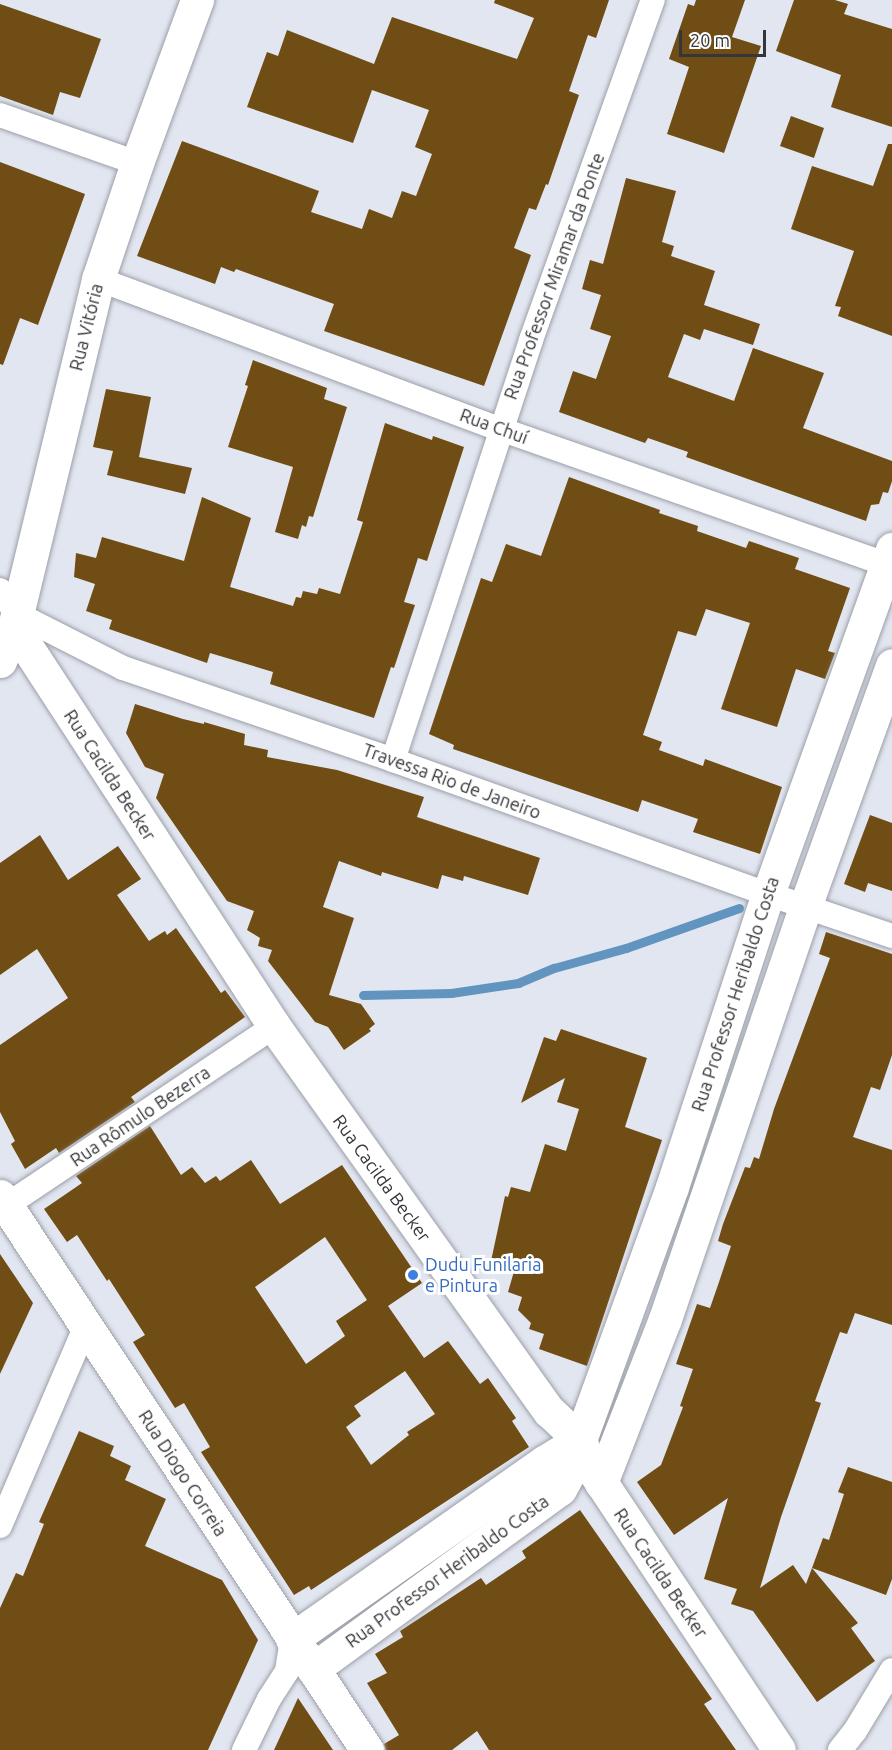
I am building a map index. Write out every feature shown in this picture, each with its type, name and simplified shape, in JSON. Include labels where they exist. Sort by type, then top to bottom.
[{"type":"main road","name":"Rua Vitória","points":[[0,661],[10,610],[98,279],[137,163],[198,0]]},
{"type":"main road","name":"Rua Professor Heribaldo Costa","points":[[300,1670],[560,1488],[574,1464],[580,1440],[672,1187],[768,894],[890,560]]},
{"type":"main road","name":"Rua Cacilda Becker","points":[[10,610],[274,1026],[549,1411],[580,1440],[589,1464],[779,1750]]},
{"type":"main road","name":"Rua Professor Heribaldo Costa","points":[[602,1483],[664,1319],[805,907],[892,665]]},
{"type":"main road","name":"Rua Diogo Correia","points":[[3,1200],[292,1638],[300,1670],[367,1750]]},
{"type":"main road","name":"Rua Professor Heribaldo Costa","points":[[292,1638],[544,1461],[580,1440]]},
{"type":"street","name":"Rua Professor Miramar da Ponte","points":[[393,760],[500,429],[653,0]]},
{"type":"street","points":[[0,115],[137,163]]},
{"type":"street","name":"Rua Chuí","points":[[98,279],[500,429],[890,560]]},
{"type":"street","name":"Travessa Rio de Janeiro","points":[[10,610],[123,668],[393,760],[892,936]]},
{"type":"street","name":"Rua Rômulo Bezerra","points":[[3,1200],[274,1026]]},
{"type":"street","points":[[0,1526],[86,1325]]},
{"type":"street","name":"Rua Professor Heribaldo Costa","points":[[244,1750],[269,1699],[300,1670]]},
{"type":"street","points":[[840,1750],[892,1670]]},
{"type":"building","points":[[495,0],[609,0],[596,38],[588,35],[569,91],[579,95],[548,185],[546,184],[536,210],[529,208],[514,248],[531,255],[484,386],[324,331],[334,304],[236,269],[234,272],[221,267],[215,284],[137,256],[182,141],[319,191],[311,212],[362,229],[369,209],[392,218],[402,191],[416,196],[432,154],[415,147],[429,110],[372,90],[353,143],[247,107],[267,52],[278,56],[287,30],[374,64],[392,17],[517,59],[534,18],[494,3]]},
{"type":"building","points":[[696,0],[745,0],[732,37],[761,46],[724,153],[667,134],[689,67],[669,59],[688,4],[694,6]]},
{"type":"building","points":[[794,0],[835,0],[848,4],[844,14],[892,29],[892,127],[831,107],[841,75],[776,51]]},
{"type":"building","points":[[0,4],[101,39],[80,98],[60,92],[53,115],[0,96]]},
{"type":"building","points":[[791,116],[824,128],[814,158],[780,146]]},
{"type":"building","points":[[888,144],[892,144],[892,336],[838,316],[841,307],[835,306],[854,251],[791,229],[812,166],[873,186]]},
{"type":"building","points":[[0,162],[85,194],[38,325],[20,318],[3,365],[0,364]]},
{"type":"building","points":[[626,178],[676,191],[662,242],[674,246],[671,256],[715,271],[704,305],[760,324],[753,345],[704,329],[700,340],[684,334],[668,377],[734,401],[753,348],[824,373],[803,428],[892,461],[892,481],[888,493],[883,492],[879,504],[871,505],[866,521],[686,457],[688,452],[648,438],[645,443],[559,412],[573,371],[596,379],[611,336],[590,329],[601,295],[582,289],[590,260],[603,264]]},
{"type":"building","points":[[253,360],[327,388],[324,399],[347,407],[313,517],[309,516],[306,527],[302,525],[298,539],[275,532],[293,467],[228,447],[248,386],[245,385]]},
{"type":"building","points":[[106,389],[151,397],[139,457],[192,468],[185,494],[107,475],[113,451],[93,447]]},
{"type":"building","points":[[385,423],[432,440],[433,436],[464,447],[427,561],[418,558],[404,602],[415,605],[374,718],[270,684],[273,672],[210,653],[207,663],[109,629],[112,620],[86,611],[95,584],[74,577],[76,553],[96,558],[102,537],[184,561],[202,497],[251,518],[230,587],[293,606],[296,597],[301,598],[303,591],[317,594],[319,588],[340,594],[363,522],[357,520]]},
{"type":"building","points":[[569,477],[698,526],[697,531],[746,548],[749,541],[799,558],[795,569],[850,588],[828,651],[835,653],[825,679],[796,669],[777,727],[721,709],[750,623],[706,609],[696,636],[678,631],[643,735],[662,742],[659,750],[703,766],[705,759],[782,787],[760,854],[693,832],[698,819],[642,800],[638,812],[453,749],[454,745],[429,734],[481,578],[492,582],[506,544],[541,556]]},
{"type":"building","points":[[135,704],[183,719],[204,724],[204,722],[245,734],[244,745],[268,750],[267,757],[337,770],[424,797],[417,817],[540,858],[528,895],[464,876],[463,881],[442,875],[438,889],[382,872],[381,876],[339,861],[323,907],[354,918],[329,995],[361,1004],[375,1024],[369,1029],[371,1031],[344,1050],[328,1027],[315,1022],[268,961],[272,950],[258,946],[260,938],[247,930],[254,911],[227,901],[156,798],[164,774],[145,767],[126,733]]},
{"type":"building","points":[[870,815],[892,823],[892,891],[868,883],[865,892],[844,884]]},
{"type":"building","points":[[40,835],[68,880],[118,846],[141,879],[117,895],[149,941],[165,931],[167,935],[176,928],[221,993],[225,990],[245,1017],[131,1097],[135,1102],[59,1153],[56,1148],[25,1169],[11,1144],[15,1141],[0,1112],[0,1045],[68,998],[37,949],[0,975],[0,863]]},
{"type":"building","points":[[826,932],[892,954],[892,1055],[880,1090],[871,1087],[853,1137],[892,1150],[892,1325],[855,1313],[847,1334],[840,1332],[815,1401],[821,1403],[781,1517],[760,1588],[793,1565],[806,1584],[812,1568],[858,1623],[851,1628],[875,1661],[817,1702],[753,1611],[731,1604],[737,1589],[704,1579],[728,1498],[674,1535],[637,1482],[661,1465],[683,1407],[680,1406],[693,1369],[676,1364],[697,1304],[710,1308],[731,1246],[718,1241],[723,1224],[745,1167],[750,1168],[754,1157],[759,1159],[774,1109],[830,958],[819,954]]},
{"type":"building","points":[[561,1029],[647,1058],[625,1127],[662,1140],[587,1366],[539,1349],[544,1334],[529,1329],[531,1323],[518,1310],[522,1297],[508,1292],[515,1268],[491,1261],[505,1196],[508,1197],[511,1187],[530,1192],[545,1144],[566,1151],[579,1109],[557,1102],[565,1078],[521,1103],[544,1037],[556,1041]]},
{"type":"building","points":[[150,1126],[181,1175],[192,1167],[205,1183],[216,1176],[220,1181],[251,1160],[280,1204],[342,1165],[422,1283],[388,1306],[424,1358],[448,1341],[480,1384],[488,1378],[516,1418],[512,1421],[529,1447],[311,1590],[309,1586],[294,1595],[201,1452],[210,1447],[184,1403],[175,1408],[133,1342],[145,1335],[109,1279],[107,1281],[77,1235],[67,1242],[44,1209],[82,1183],[76,1176]],"holes":[[[325,1237],[367,1300],[336,1321],[345,1336],[306,1364],[255,1287]],[[405,1371],[435,1414],[407,1432],[409,1435],[371,1465],[346,1427],[361,1416],[354,1406]]]},
{"type":"building","points":[[0,1254],[33,1303],[0,1374]]},
{"type":"building","points":[[79,1431],[114,1446],[110,1456],[131,1466],[125,1480],[166,1499],[145,1546],[222,1580],[258,1640],[208,1750],[0,1750],[0,1608],[16,1573],[23,1576],[44,1524],[39,1522]]},
{"type":"building","points":[[848,1467],[892,1482],[892,1579],[886,1595],[812,1568],[823,1538],[829,1540],[844,1494],[838,1492]]},
{"type":"building","points":[[580,1510],[712,1699],[704,1704],[736,1750],[489,1750],[477,1731],[452,1750],[386,1750],[384,1744],[399,1735],[367,1683],[387,1673],[375,1654],[403,1637],[400,1631],[481,1578],[486,1585],[526,1558],[522,1551]]},
{"type":"building","points":[[298,1698],[333,1750],[274,1750]]},
{"type":"waterway","points":[[363,995],[451,993],[518,983],[554,968],[626,948],[739,908]]},
{"type":"place","name":"Dudu Funilaria e Pintura","points":[[413,1275]]}]
